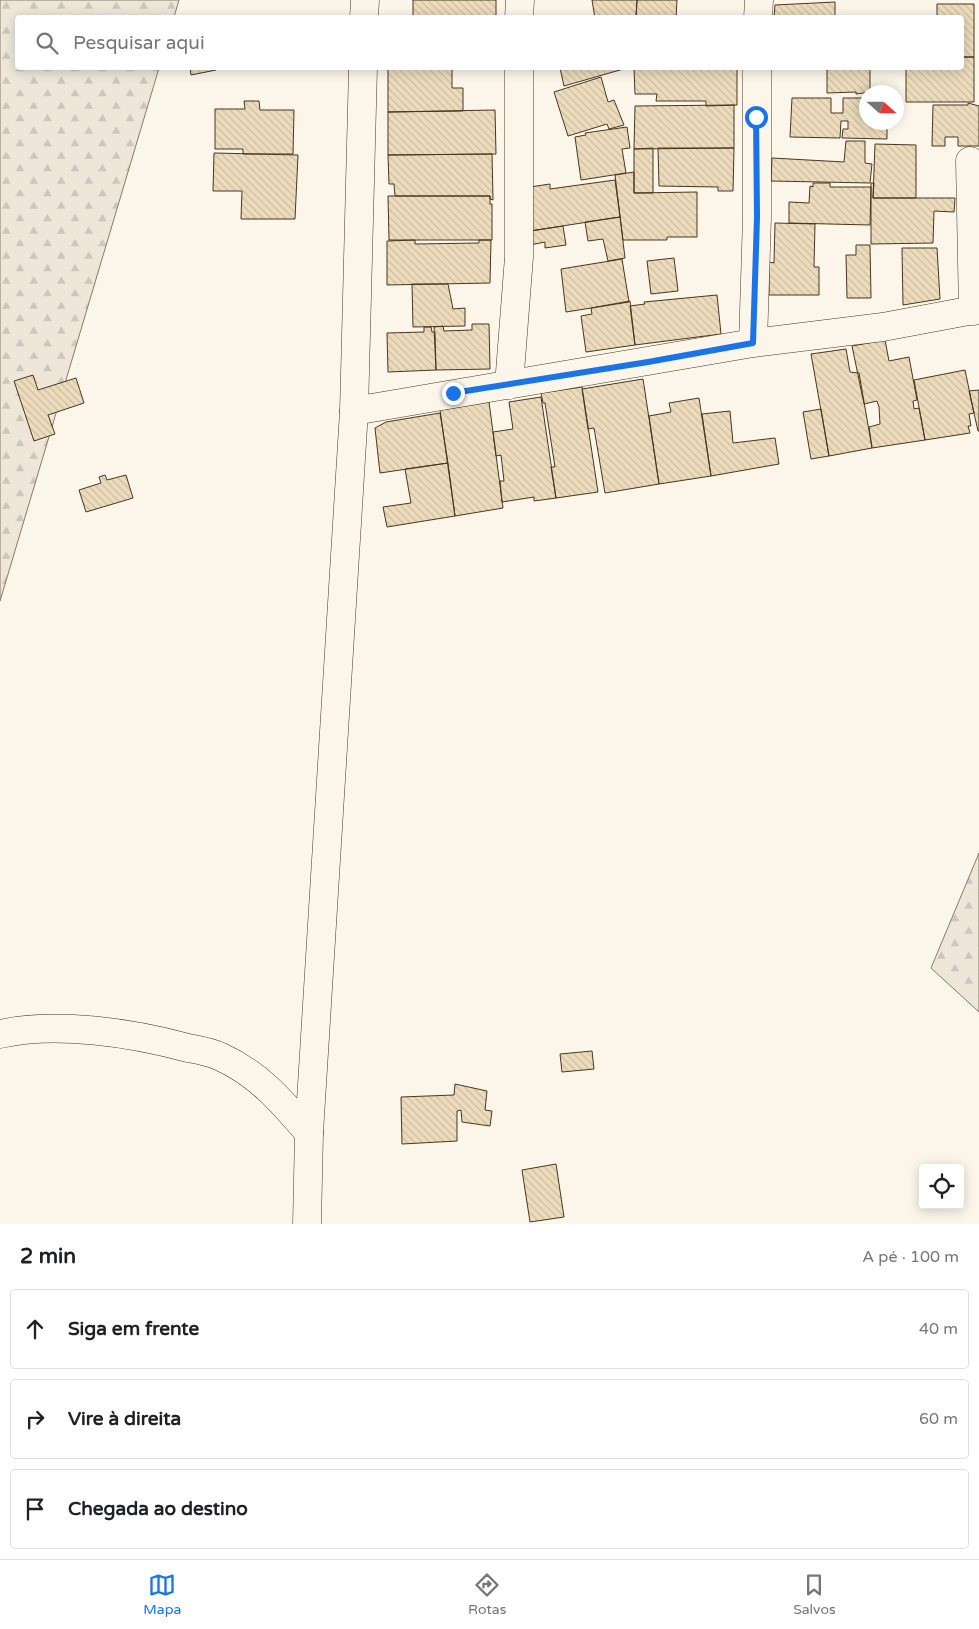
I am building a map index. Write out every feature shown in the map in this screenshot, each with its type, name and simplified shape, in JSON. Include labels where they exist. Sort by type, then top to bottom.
[{"type":"street","points":[[364,15],[365,0]]},
{"type":"street","points":[[519,15],[520,0]]},
{"type":"street","points":[[758,15],[759,0]]},
{"type":"street","points":[[307,1224],[309,1133],[354,410],[363,70]]},
{"type":"street","points":[[509,385],[518,257],[519,70]]},
{"type":"street","points":[[753,343],[757,217],[757,70]]},
{"type":"street","points":[[354,410],[753,343],[883,327],[976,310],[970,162]]},
{"type":"street","points":[[0,1034],[68,1029],[113,1032],[221,1056],[270,1088],[309,1133]]},
{"type":"green space","points":[[0,0],[179,0],[175,15],[15,15],[15,70],[158,70],[0,601]]},
{"type":"green space","points":[[979,853],[979,1012],[931,968]]},
{"type":"building","points":[[413,0],[496,0],[496,15],[413,15]]},
{"type":"building","points":[[592,0],[637,0],[636,15],[594,15]]},
{"type":"building","points":[[637,0],[677,0],[676,15],[636,15]]},
{"type":"building","points":[[835,2],[835,15],[774,15],[775,5]]},
{"type":"building","points":[[937,4],[974,4],[974,57],[964,57],[964,15],[937,15]]},
{"type":"building","points":[[964,57],[974,57],[974,102],[906,102],[906,70],[964,70]]},
{"type":"building","points":[[190,70],[216,70],[191,75]]},
{"type":"building","points":[[388,70],[452,70],[452,88],[463,88],[463,111],[388,112]]},
{"type":"building","points":[[560,70],[620,70],[564,86]]},
{"type":"building","points":[[634,70],[737,70],[737,105],[706,106],[706,101],[656,101],[657,94],[635,94]]},
{"type":"building","points":[[827,70],[870,70],[870,85],[859,85],[859,94],[856,94],[856,92],[827,93]]},
{"type":"building","points":[[601,77],[608,102],[614,100],[624,125],[609,129],[607,124],[568,136],[554,92]]},
{"type":"building","points":[[792,98],[831,98],[831,113],[843,113],[843,98],[859,98],[859,130],[887,130],[887,139],[842,138],[843,129],[848,129],[848,121],[841,121],[840,138],[790,137]]},
{"type":"building","points":[[244,101],[259,101],[260,110],[294,110],[293,154],[243,154],[243,149],[215,149],[215,109],[245,109]]},
{"type":"building","points":[[968,103],[979,106],[979,146],[958,146],[958,137],[945,137],[945,146],[932,146],[933,105],[968,105]]},
{"type":"building","points":[[734,105],[734,148],[634,149],[635,106]]},
{"type":"building","points":[[495,110],[496,154],[388,155],[388,112]]},
{"type":"building","points":[[627,127],[630,148],[622,149],[626,173],[581,180],[575,137],[586,135],[585,133]]},
{"type":"building","points":[[846,141],[865,141],[865,163],[872,164],[870,183],[771,181],[772,158],[844,162]]},
{"type":"building","points":[[875,144],[916,145],[916,198],[873,198]]},
{"type":"building","points":[[653,148],[653,193],[634,193],[634,149]]},
{"type":"building","points":[[658,148],[734,148],[733,191],[718,191],[718,187],[659,186]]},
{"type":"building","points":[[214,153],[298,155],[295,219],[241,219],[242,191],[213,191]]},
{"type":"building","points":[[492,154],[493,200],[490,199],[490,196],[395,196],[394,184],[389,184],[388,155]]},
{"type":"building","points":[[634,172],[634,193],[697,192],[697,237],[667,237],[667,240],[623,240],[615,175]]},
{"type":"building","points":[[615,180],[620,217],[530,231],[530,187],[550,184],[550,189]]},
{"type":"building","points":[[813,183],[830,183],[830,187],[871,187],[870,225],[789,223],[789,202],[809,203],[810,186],[813,187]]},
{"type":"building","points":[[871,183],[874,183],[873,198],[955,198],[954,212],[934,211],[933,243],[871,244]]},
{"type":"building","points":[[388,196],[490,196],[490,204],[492,204],[492,240],[389,240]]},
{"type":"building","points":[[620,217],[625,258],[608,261],[603,239],[588,241],[585,222]]},
{"type":"building","points":[[775,223],[815,224],[814,267],[819,267],[819,295],[769,295],[769,262],[774,263]]},
{"type":"building","points":[[563,226],[566,245],[545,248],[545,242],[530,245],[530,231]]},
{"type":"building","points":[[415,240],[415,244],[479,243],[479,240],[491,240],[490,283],[387,285],[387,241]]},
{"type":"building","points":[[856,245],[870,245],[871,298],[847,298],[846,255],[856,255]]},
{"type":"building","points":[[902,248],[937,248],[940,299],[903,305]]},
{"type":"building","points":[[674,258],[678,291],[651,294],[647,261]]},
{"type":"building","points":[[622,259],[629,302],[566,312],[561,269]]},
{"type":"building","points":[[412,284],[448,284],[453,309],[465,308],[465,326],[413,327]]},
{"type":"building","points":[[717,295],[721,334],[635,345],[630,306],[645,304],[644,302]]},
{"type":"building","points":[[630,301],[635,345],[586,352],[581,316],[592,314],[591,308]]},
{"type":"building","points":[[472,324],[489,324],[490,369],[436,370],[434,327],[443,326],[444,331],[472,330]]},
{"type":"building","points":[[424,327],[431,327],[432,332],[435,332],[436,370],[388,372],[387,333],[424,332]]},
{"type":"building","points":[[885,340],[889,361],[909,357],[917,400],[913,401],[914,409],[919,408],[925,440],[872,448],[869,427],[880,424],[879,407],[877,401],[864,404],[852,346]]},
{"type":"building","points":[[846,349],[850,372],[859,373],[872,448],[829,456],[811,354]]},
{"type":"building","points":[[965,370],[974,413],[969,414],[971,426],[968,426],[970,433],[925,440],[914,380]]},
{"type":"building","points":[[33,375],[38,390],[76,378],[84,403],[48,415],[55,434],[34,441],[14,381]]},
{"type":"building","points":[[643,379],[659,484],[605,493],[594,428],[588,429],[582,389]]},
{"type":"building","points":[[582,387],[598,492],[556,498],[551,467],[555,467],[545,403],[543,403],[541,393]]},
{"type":"building","points":[[979,390],[979,431],[978,431],[969,391]]},
{"type":"building","points":[[541,397],[556,498],[534,501],[534,497],[502,502],[500,481],[504,481],[501,455],[496,456],[493,432],[513,429],[509,402]]},
{"type":"building","points":[[699,398],[711,476],[659,484],[649,416],[671,412],[669,403]]},
{"type":"building","points":[[489,402],[503,508],[455,516],[440,410]]},
{"type":"building","points":[[821,409],[829,456],[811,459],[803,412]]},
{"type":"building","points":[[730,411],[733,443],[775,438],[779,464],[711,476],[702,414]]},
{"type":"building","points":[[440,413],[448,463],[380,473],[375,428],[386,422]]},
{"type":"building","points":[[448,463],[455,516],[387,527],[383,507],[411,503],[405,469]]},
{"type":"building","points":[[105,475],[107,480],[126,475],[133,498],[86,512],[79,490],[101,483],[99,477]]},
{"type":"building","points":[[592,1051],[594,1069],[562,1072],[560,1054]]},
{"type":"building","points":[[455,1084],[487,1091],[485,1110],[492,1111],[490,1126],[462,1122],[461,1110],[457,1111],[457,1141],[402,1144],[401,1097],[454,1095]]},
{"type":"building","points":[[556,1164],[564,1217],[530,1222],[522,1170]]},
{"type":"route","points":[[453,393],[753,343],[757,217],[756,117]]}]
